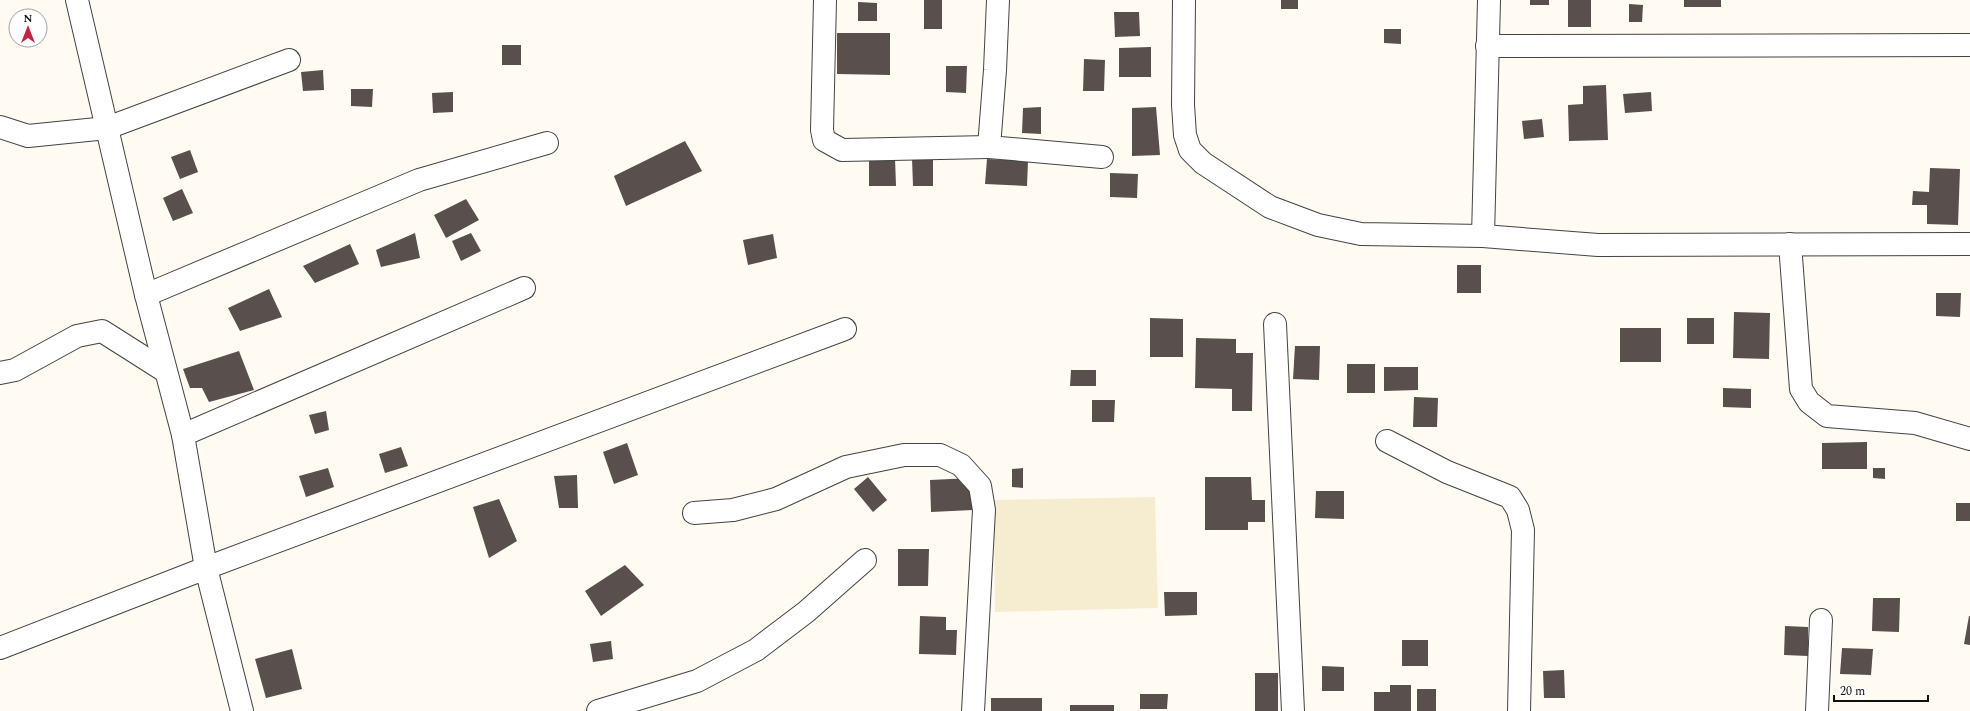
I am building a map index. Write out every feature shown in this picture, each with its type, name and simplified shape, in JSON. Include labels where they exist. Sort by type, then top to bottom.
[{"type":"street","points":[[77,0],[146,295],[183,435],[206,568],[242,711]]},
{"type":"street","points":[[825,0],[822,130],[824,140],[842,150],[989,147],[1102,157]]},
{"type":"street","points":[[989,147],[995,70],[998,0]]},
{"type":"street","points":[[1184,0],[1183,105],[1185,135],[1190,150],[1203,163],[1270,207],[1318,225],[1362,234],[1483,236],[1598,245],[1970,244]]},
{"type":"street","points":[[1483,236],[1488,0]]},
{"type":"street","points":[[1488,46],[1970,45]]},
{"type":"street","points":[[0,127],[28,136],[107,128],[289,60]]},
{"type":"street","points":[[146,295],[419,180],[547,143]]},
{"type":"street","points":[[1790,244],[1801,389],[1809,402],[1827,416],[1915,423],[1970,439]]},
{"type":"street","points":[[183,435],[524,288]]},
{"type":"street","points":[[1275,324],[1293,711]]},
{"type":"street","points":[[0,648],[206,568],[845,329]]},
{"type":"street","points":[[0,373],[15,370],[77,336],[102,331],[166,371]]},
{"type":"street","points":[[1387,441],[1447,472],[1510,497],[1518,510],[1523,530],[1519,711]]},
{"type":"street","points":[[694,513],[733,510],[776,499],[846,467],[904,455],[940,455],[961,465],[980,486],[984,510],[973,711]]},
{"type":"street","points":[[598,711],[697,681],[756,650],[806,612],[865,560]]},
{"type":"street","points":[[1818,711],[1821,620]]},
{"type":"shaded area","points":[[1155,497],[1158,608],[995,612],[994,500]]},
{"type":"building","points":[[924,0],[942,0],[942,29],[924,29]]},
{"type":"building","points":[[1281,0],[1298,0],[1298,9],[1281,9]]},
{"type":"building","points":[[1530,0],[1549,0],[1549,5],[1530,5]]},
{"type":"building","points":[[1568,0],[1591,0],[1591,27],[1568,27]]},
{"type":"building","points":[[1684,0],[1721,0],[1721,7],[1684,7]]},
{"type":"building","points":[[858,2],[877,3],[877,21],[858,21]]},
{"type":"building","points":[[1629,4],[1643,5],[1642,22],[1629,22]]},
{"type":"building","points":[[1114,12],[1139,12],[1140,36],[1115,37]]},
{"type":"building","points":[[1384,29],[1401,29],[1401,44],[1384,43]]},
{"type":"building","points":[[837,33],[890,33],[890,75],[837,74]]},
{"type":"building","points":[[502,45],[521,45],[521,65],[502,65]]},
{"type":"building","points":[[1151,47],[1151,77],[1119,77],[1119,48]]},
{"type":"building","points":[[1084,59],[1105,60],[1104,91],[1083,91]]},
{"type":"building","points":[[946,66],[967,66],[966,93],[946,92]]},
{"type":"building","points":[[323,70],[324,90],[303,91],[301,72]]},
{"type":"building","points":[[1606,85],[1608,140],[1569,141],[1568,105],[1583,104],[1583,86]]},
{"type":"building","points":[[351,89],[373,89],[372,107],[351,106]]},
{"type":"building","points":[[453,92],[453,112],[433,113],[432,93]]},
{"type":"building","points":[[1651,92],[1652,111],[1625,113],[1623,94]]},
{"type":"building","points":[[1041,107],[1041,134],[1022,133],[1023,108]]},
{"type":"building","points":[[1156,107],[1160,155],[1132,156],[1132,108]]},
{"type":"building","points":[[1542,119],[1544,137],[1524,139],[1522,121]]},
{"type":"building","points":[[685,141],[702,171],[626,206],[614,176]]},
{"type":"building","points":[[190,150],[198,172],[180,179],[171,157]]},
{"type":"building","points":[[933,157],[933,186],[913,186],[912,158]]},
{"type":"building","points":[[869,158],[895,158],[896,186],[869,186]]},
{"type":"building","points":[[987,159],[1028,161],[1027,186],[985,184]]},
{"type":"building","points":[[1930,168],[1960,169],[1958,225],[1927,224],[1927,205],[1912,205],[1913,191],[1929,192]]},
{"type":"building","points":[[1110,173],[1138,174],[1137,198],[1110,197]]},
{"type":"building","points":[[182,189],[193,213],[173,221],[163,198]]},
{"type":"building","points":[[466,199],[479,220],[446,238],[434,215]]},
{"type":"building","points":[[415,233],[420,258],[381,267],[376,250]]},
{"type":"building","points":[[471,233],[481,251],[461,261],[452,241]]},
{"type":"building","points":[[773,234],[777,258],[748,265],[743,240]]},
{"type":"building","points":[[350,244],[359,264],[315,283],[303,266]]},
{"type":"building","points":[[1457,265],[1481,265],[1481,293],[1457,293]]},
{"type":"building","points":[[269,289],[282,317],[240,331],[228,308]]},
{"type":"building","points":[[1936,293],[1961,293],[1960,317],[1936,316]]},
{"type":"building","points":[[1734,312],[1770,313],[1769,359],[1733,358]]},
{"type":"building","points":[[1150,318],[1183,319],[1183,357],[1150,357]]},
{"type":"building","points":[[1687,318],[1714,318],[1714,344],[1687,344]]},
{"type":"building","points":[[1620,328],[1661,328],[1661,362],[1620,362]]},
{"type":"building","points":[[1196,338],[1236,339],[1236,353],[1253,353],[1252,411],[1232,411],[1232,389],[1195,388]]},
{"type":"building","points":[[1295,346],[1320,346],[1319,380],[1293,379]]},
{"type":"building","points":[[239,351],[254,390],[209,402],[202,388],[190,388],[183,369]]},
{"type":"building","points":[[1347,364],[1375,364],[1375,393],[1347,393]]},
{"type":"building","points":[[1384,367],[1418,367],[1418,390],[1384,391]]},
{"type":"building","points":[[1071,370],[1096,370],[1096,386],[1070,386]]},
{"type":"building","points":[[1723,388],[1751,389],[1751,408],[1723,407]]},
{"type":"building","points":[[1414,397],[1438,398],[1437,427],[1413,427]]},
{"type":"building","points":[[1092,400],[1115,400],[1114,422],[1092,422]]},
{"type":"building","points":[[326,411],[329,430],[315,434],[309,415]]},
{"type":"building","points":[[1867,442],[1867,469],[1822,469],[1822,443]]},
{"type":"building","points":[[627,443],[638,475],[614,484],[603,452]]},
{"type":"building","points":[[401,447],[408,466],[385,473],[379,454]]},
{"type":"building","points":[[328,468],[334,487],[306,497],[299,476]]},
{"type":"building","points":[[1023,468],[1023,488],[1012,487],[1012,469]]},
{"type":"building","points":[[1873,468],[1885,468],[1885,479],[1873,478]]},
{"type":"building","points":[[577,475],[578,508],[559,508],[554,476]]},
{"type":"building","points":[[868,477],[887,500],[873,512],[854,489]]},
{"type":"building","points":[[1205,477],[1251,477],[1252,500],[1265,500],[1265,522],[1248,522],[1248,530],[1205,530]]},
{"type":"building","points":[[972,478],[973,510],[931,512],[930,480]]},
{"type":"building","points":[[1316,491],[1344,491],[1344,519],[1315,518]]},
{"type":"building","points":[[499,499],[517,541],[489,558],[473,507]]},
{"type":"building","points":[[1956,503],[1970,503],[1970,521],[1956,521]]},
{"type":"building","points":[[898,549],[929,549],[928,586],[898,586]]},
{"type":"building","points":[[625,565],[644,585],[601,616],[585,591]]},
{"type":"building","points":[[1164,592],[1197,592],[1197,615],[1165,616]]},
{"type":"building","points":[[1873,598],[1900,598],[1899,632],[1872,631]]},
{"type":"building","points":[[920,616],[946,617],[946,630],[957,630],[956,655],[919,654]]},
{"type":"building","points":[[1970,616],[1970,645],[1964,644]]},
{"type":"building","points":[[1785,626],[1808,627],[1808,656],[1784,655]]},
{"type":"building","points":[[1402,640],[1428,640],[1428,666],[1402,666]]},
{"type":"building","points":[[611,641],[613,659],[593,662],[590,644]]},
{"type":"building","points":[[1842,648],[1873,649],[1871,675],[1840,674]]},
{"type":"building","points":[[292,649],[302,689],[266,698],[255,659]]},
{"type":"building","points":[[1322,666],[1344,667],[1344,691],[1322,691]]},
{"type":"building","points":[[1564,670],[1565,698],[1544,698],[1543,671]]},
{"type":"building","points":[[1255,673],[1278,673],[1278,711],[1255,711]]},
{"type":"building","points":[[1390,685],[1411,685],[1411,711],[1374,711],[1374,692],[1390,692]]},
{"type":"building","points":[[1417,689],[1436,689],[1436,711],[1417,711]]},
{"type":"building","points":[[1140,694],[1168,694],[1167,709],[1140,709]]},
{"type":"building","points":[[991,698],[1042,698],[1042,711],[991,711]]},
{"type":"building","points":[[1070,705],[1114,705],[1114,711],[1070,711]]}]
